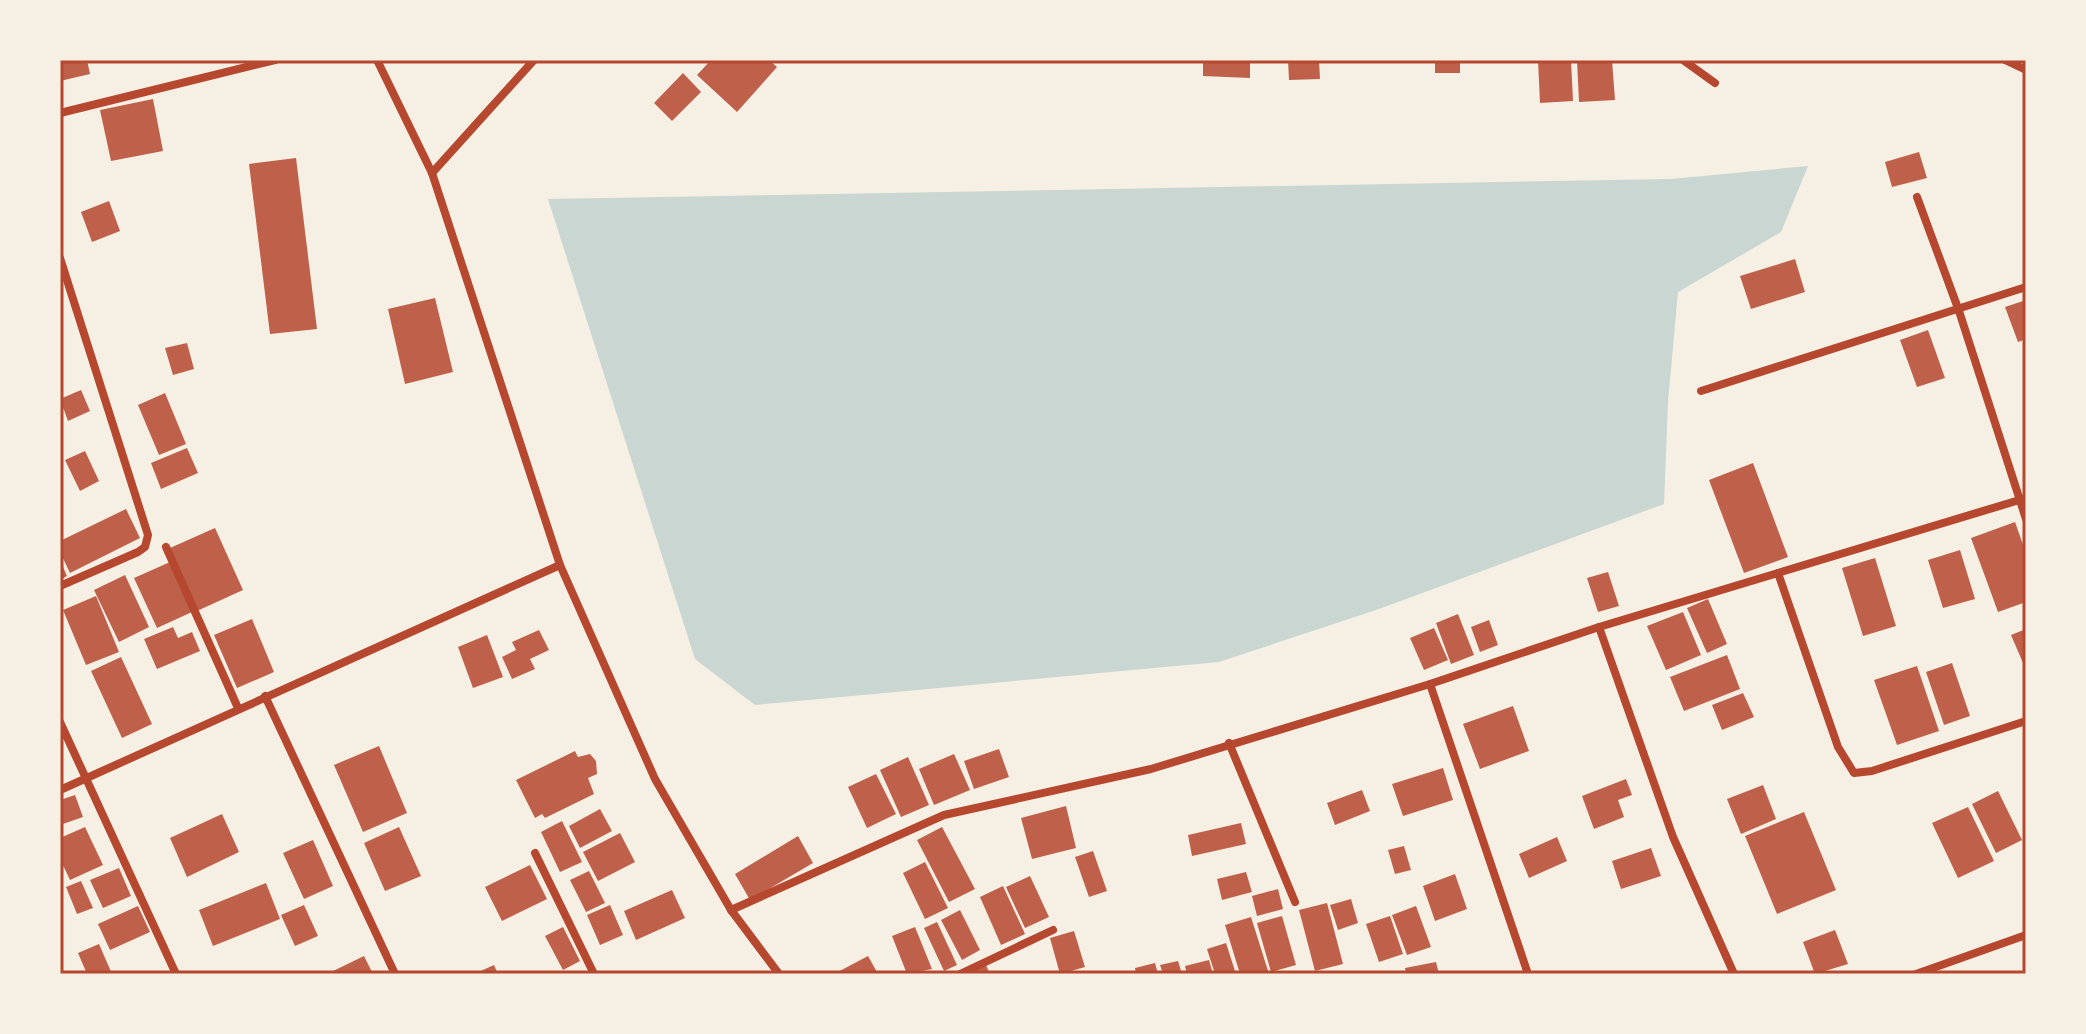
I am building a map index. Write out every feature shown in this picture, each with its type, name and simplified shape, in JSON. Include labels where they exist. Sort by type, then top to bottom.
[{"type":"street","points":[[60,113],[275,60]]},
{"type":"street","points":[[377,60],[432,173],[560,565],[655,779],[731,910],[779,974]]},
{"type":"street","points":[[432,173],[534,60]]},
{"type":"street","points":[[1683,60],[1715,83]]},
{"type":"street","points":[[2005,60],[2026,70]]},
{"type":"street","points":[[1917,197],[2023,499],[2026,519]]},
{"type":"street","points":[[60,258],[148,535],[145,547],[138,552],[60,586]]},
{"type":"street","points":[[1701,391],[1959,311],[2026,287]]},
{"type":"street","points":[[731,910],[944,815],[1151,769],[1430,684],[1599,627],[2023,499]]},
{"type":"street","points":[[166,547],[238,708]]},
{"type":"street","points":[[60,790],[560,565]]},
{"type":"street","points":[[1778,573],[1838,747],[1854,773],[1860,774],[2026,721]]},
{"type":"street","points":[[1599,627],[1673,837],[1734,974]]},
{"type":"street","points":[[1430,684],[1528,974]]},
{"type":"street","points":[[265,696],[395,974]]},
{"type":"street","points":[[60,722],[176,974]]},
{"type":"street","points":[[1229,743],[1295,902]]},
{"type":"street","points":[[535,853],[594,974]]},
{"type":"street","points":[[960,974],[1053,930]]},
{"type":"street","points":[[1916,974],[2025,937]]},
{"type":"shaded area","points":[[1808,166],[1781,232],[1678,292],[1668,402],[1664,504],[1379,609],[1219,662],[755,705],[695,659],[548,199],[1671,179]]},
{"type":"building","points":[[60,60],[87,60],[90,74],[60,81]]},
{"type":"building","points":[[711,60],[769,60],[777,67],[737,112],[697,75]]},
{"type":"building","points":[[1203,60],[1250,60],[1250,78],[1203,76]]},
{"type":"building","points":[[1288,60],[1319,60],[1320,79],[1289,80]]},
{"type":"building","points":[[1435,60],[1460,60],[1460,73],[1435,73]]},
{"type":"building","points":[[1538,60],[1571,60],[1573,101],[1540,103]]},
{"type":"building","points":[[1577,60],[1612,60],[1615,100],[1579,102]]},
{"type":"building","points":[[683,73],[701,92],[672,121],[654,103]]},
{"type":"building","points":[[153,99],[163,151],[111,161],[100,110]]},
{"type":"building","points":[[1919,152],[1927,178],[1892,187],[1885,162]]},
{"type":"building","points":[[296,158],[317,329],[270,334],[249,164]]},
{"type":"building","points":[[109,201],[120,231],[92,242],[81,212]]},
{"type":"building","points":[[1795,259],[1805,292],[1751,309],[1740,276]]},
{"type":"building","points":[[435,298],[453,372],[405,384],[388,309]]},
{"type":"building","points":[[2026,300],[2026,339],[2018,342],[2005,307]]},
{"type":"building","points":[[1928,330],[1945,378],[1917,387],[1900,340]]},
{"type":"building","points":[[187,343],[194,369],[173,375],[165,348]]},
{"type":"building","points":[[81,390],[90,411],[68,421],[60,399]]},
{"type":"building","points":[[165,393],[186,444],[159,455],[138,405]]},
{"type":"building","points":[[187,448],[198,473],[161,489],[151,463]]},
{"type":"building","points":[[85,451],[99,481],[80,491],[65,460]]},
{"type":"building","points":[[1753,463],[1788,557],[1744,573],[1709,480]]},
{"type":"building","points":[[126,509],[140,538],[70,573],[60,552],[60,541]]},
{"type":"building","points":[[2015,522],[2026,553],[2026,602],[1998,612],[1971,538]]},
{"type":"building","points":[[215,528],[243,590],[197,611],[170,548]]},
{"type":"building","points":[[1960,550],[1975,599],[1943,608],[1928,560]]},
{"type":"building","points":[[1875,558],[1896,626],[1863,636],[1842,568]]},
{"type":"building","points":[[60,560],[67,576],[60,580]]},
{"type":"building","points":[[170,562],[192,612],[157,628],[134,578]]},
{"type":"building","points":[[1608,572],[1619,606],[1598,612],[1587,578]]},
{"type":"building","points":[[125,575],[149,627],[119,642],[94,590]]},
{"type":"building","points":[[96,596],[119,652],[86,665],[63,610]]},
{"type":"building","points":[[1708,599],[1727,644],[1707,653],[1687,608]]},
{"type":"building","points":[[1683,612],[1701,655],[1666,670],[1647,626]]},
{"type":"building","points":[[1458,614],[1474,655],[1451,664],[1436,623]]},
{"type":"building","points":[[252,619],[274,672],[237,688],[214,635]]},
{"type":"building","points":[[1489,620],[1498,645],[1480,652],[1471,627]]},
{"type":"building","points":[[173,627],[178,638],[192,632],[200,651],[157,669],[144,639]]},
{"type":"building","points":[[1434,628],[1448,660],[1424,670],[1410,638]]},
{"type":"building","points":[[2026,629],[2026,670],[2011,635]]},
{"type":"building","points":[[539,630],[549,650],[530,659],[535,669],[512,679],[502,657],[516,650],[512,642]]},
{"type":"building","points":[[487,635],[503,677],[473,688],[458,647]]},
{"type":"building","points":[[1727,655],[1740,689],[1684,711],[1670,677]]},
{"type":"building","points":[[121,657],[152,724],[122,738],[91,671]]},
{"type":"building","points":[[1952,663],[1970,716],[1944,725],[1926,672]]},
{"type":"building","points":[[1917,666],[1939,731],[1897,745],[1874,680]]},
{"type":"building","points":[[1743,693],[1754,717],[1722,730],[1712,705]]},
{"type":"building","points":[[1513,706],[1529,751],[1480,769],[1463,724]]},
{"type":"building","points":[[379,746],[407,813],[363,832],[334,765]]},
{"type":"building","points":[[999,749],[1009,777],[974,789],[964,761]]},
{"type":"building","points":[[575,751],[578,757],[590,754],[596,761],[597,774],[588,778],[594,794],[545,818],[542,814],[535,818],[516,780]]},
{"type":"building","points":[[954,754],[970,790],[934,805],[919,769]]},
{"type":"building","points":[[908,757],[929,805],[901,817],[880,770]]},
{"type":"building","points":[[1443,768],[1453,800],[1403,816],[1392,784]]},
{"type":"building","points":[[876,774],[896,814],[867,828],[848,787]]},
{"type":"building","points":[[1626,779],[1632,795],[1618,800],[1624,817],[1594,829],[1582,796]]},
{"type":"building","points":[[1763,785],[1776,819],[1741,834],[1727,799]]},
{"type":"building","points":[[1362,790],[1370,811],[1335,825],[1327,803]]},
{"type":"building","points":[[1998,791],[2022,840],[1996,853],[1972,804]]},
{"type":"building","points":[[75,795],[83,817],[60,825],[60,800]]},
{"type":"building","points":[[1066,806],[1076,848],[1032,859],[1021,818]]},
{"type":"building","points":[[1968,807],[1994,861],[1958,878],[1932,823]]},
{"type":"building","points":[[600,809],[612,831],[580,848],[569,826]]},
{"type":"building","points":[[1804,812],[1836,890],[1777,914],[1745,836]]},
{"type":"building","points":[[222,814],[239,852],[187,877],[170,838]]},
{"type":"building","points":[[562,821],[582,862],[560,872],[541,832]]},
{"type":"building","points":[[1241,823],[1246,844],[1192,856],[1188,835]]},
{"type":"building","points":[[85,827],[103,865],[70,880],[60,859],[60,838]]},
{"type":"building","points":[[399,827],[421,876],[385,891],[364,843]]},
{"type":"building","points":[[942,827],[975,889],[949,902],[917,840]]},
{"type":"building","points":[[620,833],[635,862],[598,881],[583,852]]},
{"type":"building","points":[[798,836],[813,863],[750,900],[735,874]]},
{"type":"building","points":[[1557,837],[1567,861],[1529,878],[1519,854]]},
{"type":"building","points":[[313,840],[333,886],[304,899],[283,853]]},
{"type":"building","points":[[1404,846],[1411,870],[1395,874],[1388,850]]},
{"type":"building","points":[[1651,848],[1661,876],[1621,889],[1612,861]]},
{"type":"building","points":[[1093,851],[1107,891],[1089,897],[1075,857]]},
{"type":"building","points":[[925,862],[948,908],[925,919],[903,873]]},
{"type":"building","points":[[530,865],[547,899],[502,921],[485,887]]},
{"type":"building","points":[[119,868],[131,896],[103,908],[90,880]]},
{"type":"building","points":[[589,871],[605,903],[586,912],[570,880]]},
{"type":"building","points":[[1246,872],[1252,892],[1222,900],[1217,879]]},
{"type":"building","points":[[1455,874],[1467,909],[1435,921],[1423,886]]},
{"type":"building","points":[[1030,876],[1049,917],[1025,928],[1006,887]]},
{"type":"building","points":[[81,881],[93,908],[77,914],[66,887]]},
{"type":"building","points":[[266,883],[280,919],[213,946],[199,910]]},
{"type":"building","points":[[1003,886],[1025,934],[1001,945],[980,897]]},
{"type":"building","points":[[1278,889],[1283,909],[1257,916],[1252,896]]},
{"type":"building","points":[[672,890],[685,918],[636,940],[624,911]]},
{"type":"building","points":[[1351,899],[1358,923],[1338,930],[1330,905]]},
{"type":"building","points":[[1327,903],[1343,964],[1315,971],[1299,910]]},
{"type":"building","points":[[304,905],[318,936],[295,946],[281,915]]},
{"type":"building","points":[[610,905],[623,935],[600,945],[587,915]]},
{"type":"building","points":[[138,906],[150,932],[110,950],[98,924]]},
{"type":"building","points":[[1416,906],[1431,947],[1407,955],[1392,915]]},
{"type":"building","points":[[960,910],[980,950],[962,960],[941,920]]},
{"type":"building","points":[[1282,916],[1296,965],[1271,972],[1257,923]]},
{"type":"building","points":[[1390,916],[1403,954],[1379,962],[1366,924]]},
{"type":"building","points":[[1251,917],[1269,974],[1240,974],[1225,925]]},
{"type":"building","points":[[937,922],[957,965],[944,971],[924,928]]},
{"type":"building","points":[[563,927],[580,961],[563,970],[545,936]]},
{"type":"building","points":[[915,927],[932,969],[907,974],[892,936]]},
{"type":"building","points":[[1835,930],[1848,964],[1815,974],[1803,942]]},
{"type":"building","points":[[1074,931],[1085,967],[1060,974],[1050,938]]},
{"type":"building","points":[[1226,943],[1236,974],[1215,974],[1207,949]]},
{"type":"building","points":[[99,944],[112,974],[87,974],[78,953]]},
{"type":"building","points":[[364,956],[373,974],[327,974]]},
{"type":"building","points":[[868,956],[878,974],[834,974]]},
{"type":"building","points":[[1209,960],[1213,974],[1187,974],[1185,966]]},
{"type":"building","points":[[1178,961],[1182,974],[1163,974],[1160,965]]},
{"type":"building","points":[[1436,962],[1439,974],[1406,974],[1405,968]]},
{"type":"building","points":[[985,963],[990,974],[963,974]]},
{"type":"building","points":[[1155,963],[1158,974],[1136,974],[1135,968]]},
{"type":"building","points":[[494,965],[498,974],[474,974]]}]
